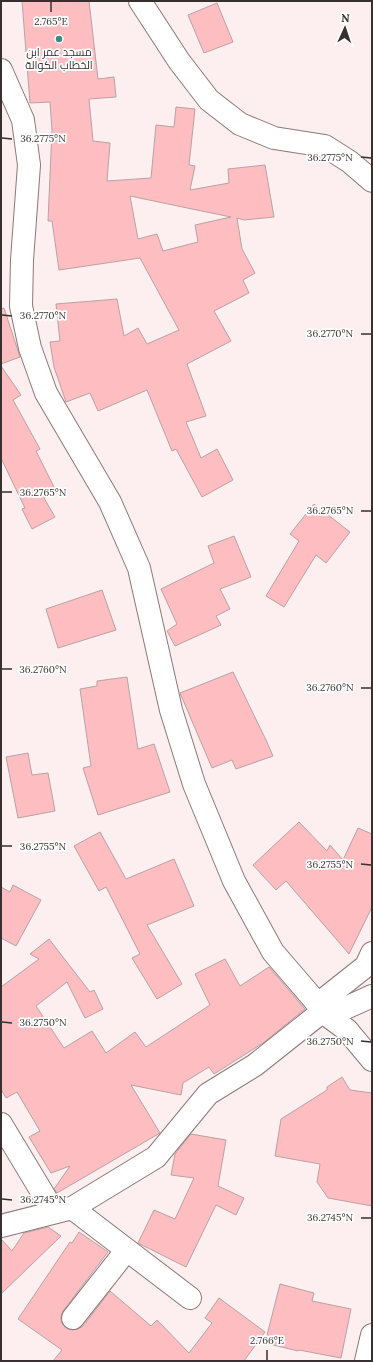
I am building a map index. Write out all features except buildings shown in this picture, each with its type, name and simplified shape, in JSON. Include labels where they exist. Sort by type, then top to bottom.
[{"type":"street","points":[[140,1],[179,61],[209,100],[240,124],[274,138],[325,146],[350,162],[372,181]]},
{"type":"street","points":[[1,70],[23,120],[29,164],[22,260],[21,306],[30,348],[46,393],[110,502],[138,568],[171,710],[180,740],[194,784],[234,881],[273,952],[323,1010],[347,1030],[372,1060]]},
{"type":"street","points":[[1,1226],[63,1210],[156,1157],[208,1094],[255,1065],[323,1010],[366,966],[372,953]]},
{"type":"street","points":[[323,1010],[372,996]]},
{"type":"street","points":[[347,1030],[372,1039]]},
{"type":"street","points":[[1,1124],[63,1210],[126,1251],[190,1298]]},
{"type":"street","points":[[73,1318],[126,1251]]},
{"type":"place","name":"مسجد عمر ابن الخطاب الكوالة","points":[[59,39]]}]
